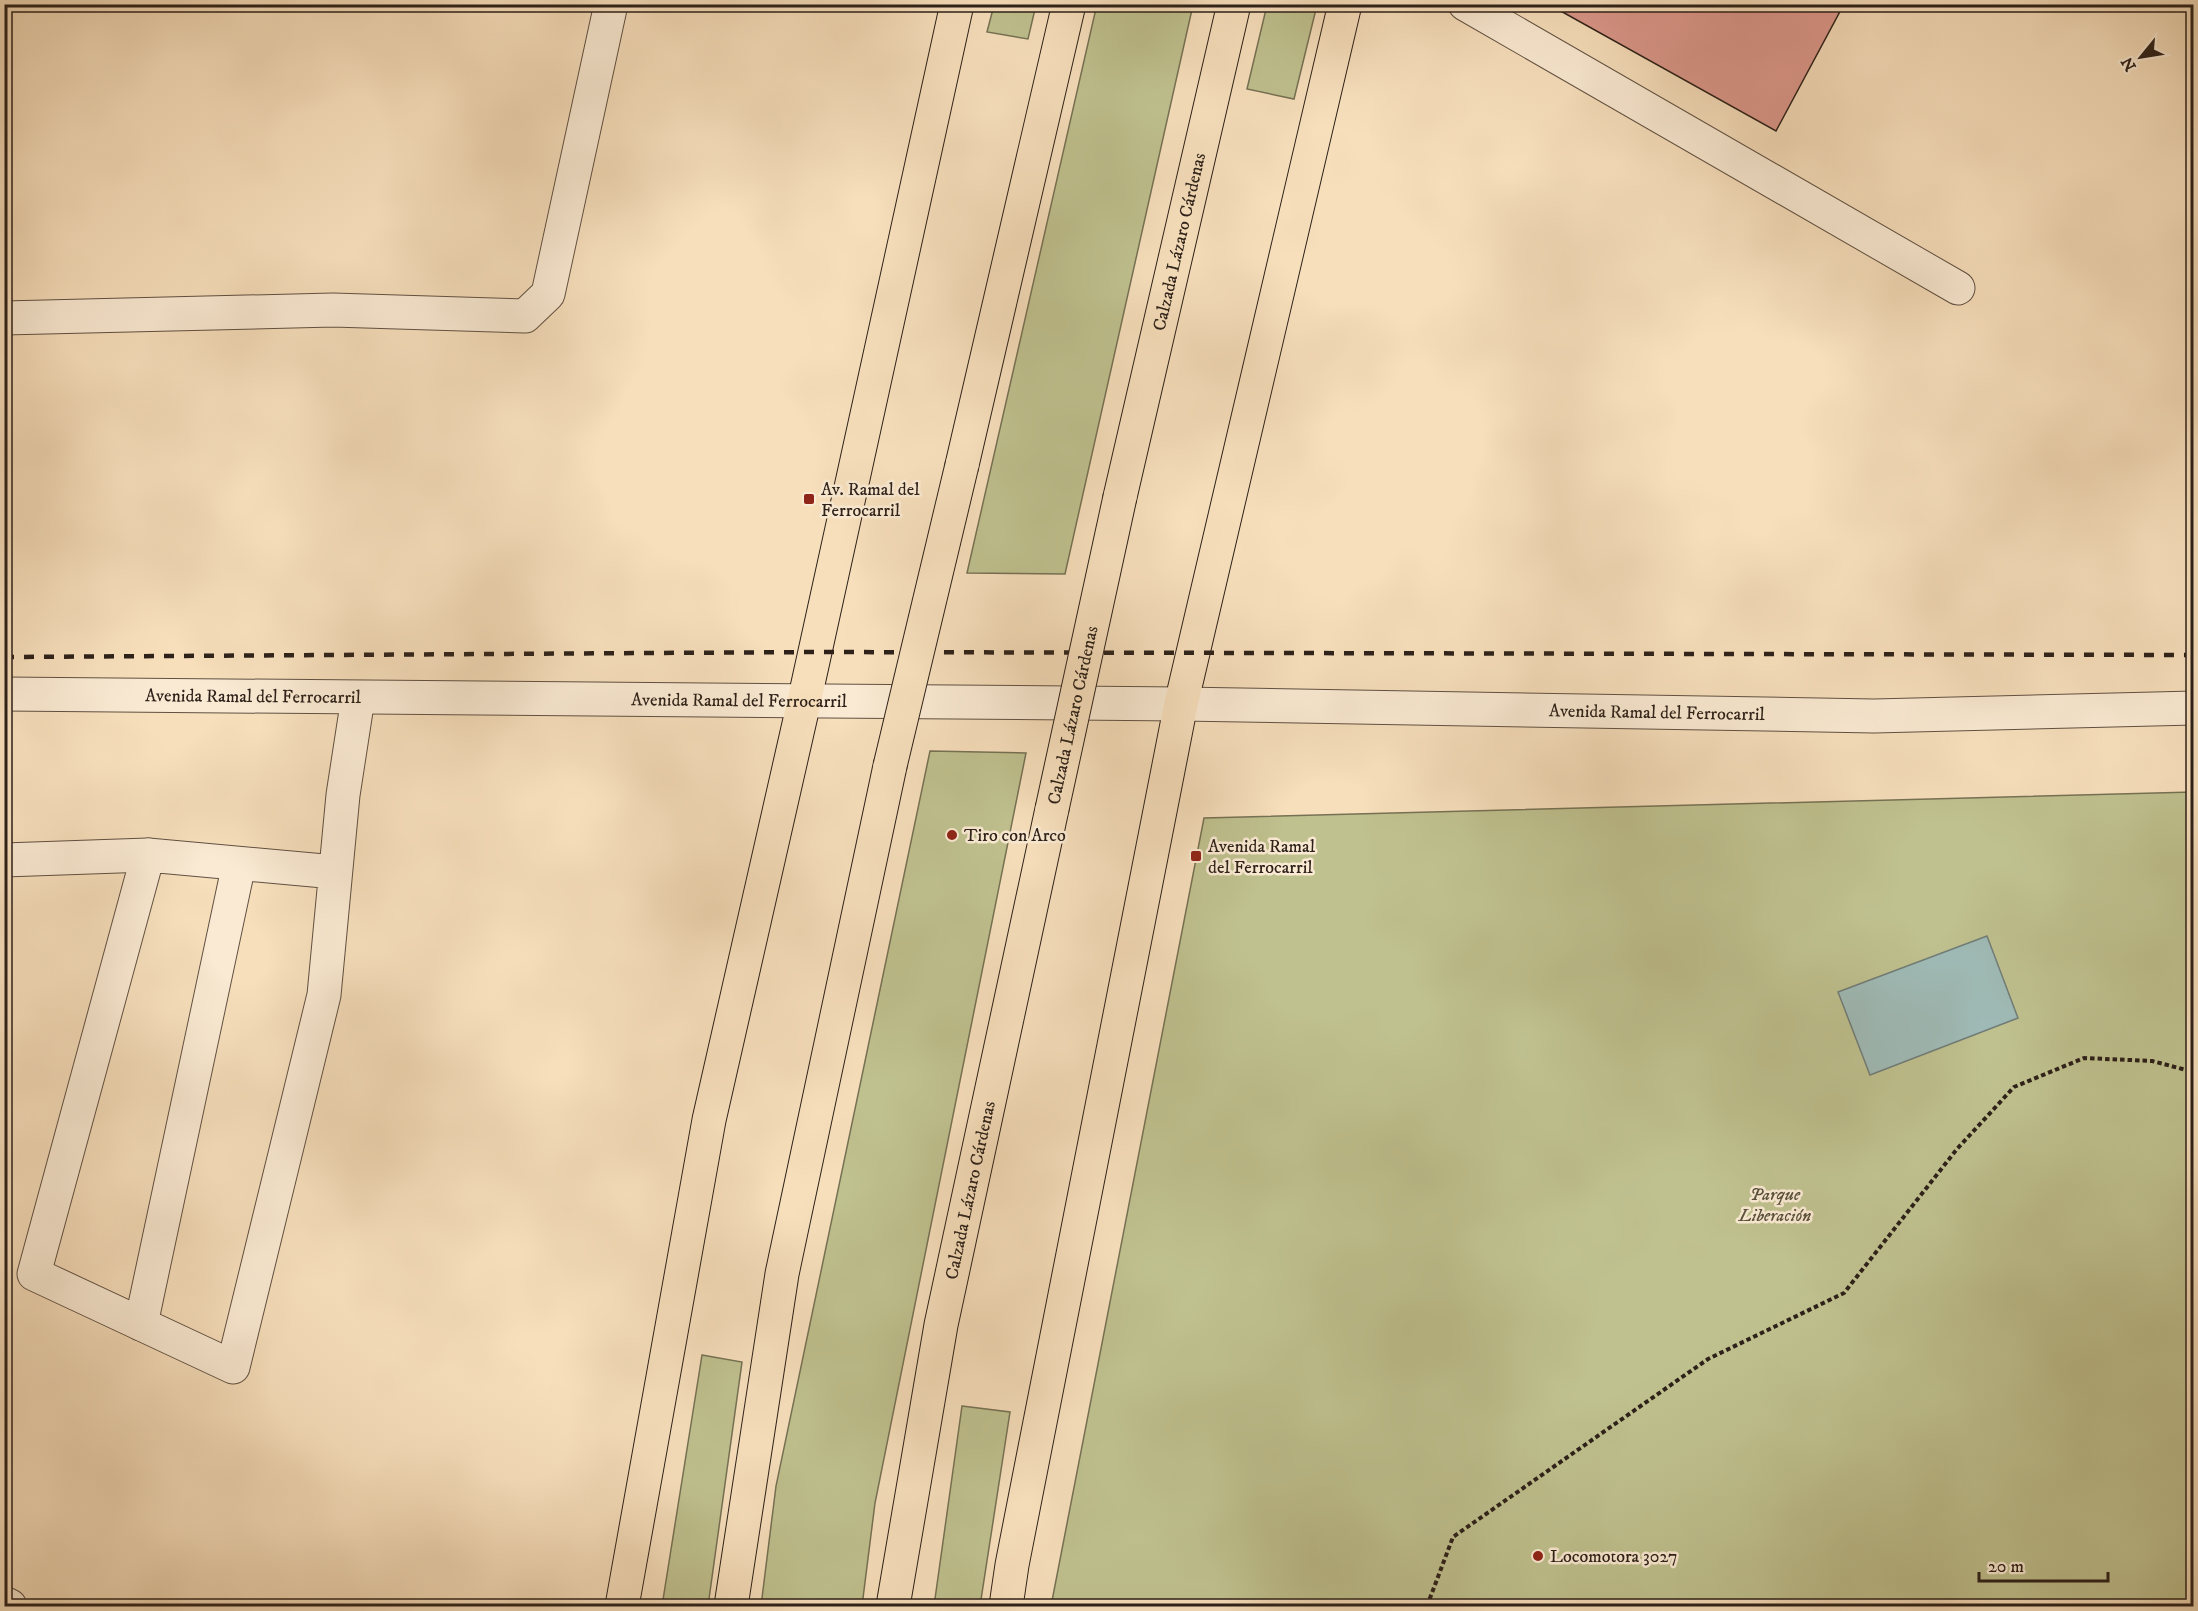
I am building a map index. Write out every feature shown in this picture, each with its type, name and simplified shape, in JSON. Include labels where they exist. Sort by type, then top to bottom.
[{"type":"main road","points":[[622,1606],[709,1120],[804,702],[957,4]]},
{"type":"main road","points":[[731,1606],[782,1274],[890,766],[1069,4]]},
{"type":"main road","name":"Calzada Lázaro Cárdenas","points":[[893,1606],[941,1325],[1120,497],[1234,4]]},
{"type":"main road","points":[[1006,1606],[1018,1530],[1181,704],[1345,4]]},
{"type":"street","points":[[4,318],[333,310],[525,316],[548,294],[610,4]]},
{"type":"street","points":[[1465,4],[1958,288]]},
{"type":"street","name":"Avenida Ramal del Ferrocarril","points":[[4,694],[1181,704],[1874,716],[2193,708]]},
{"type":"street","points":[[148,855],[34,1274],[233,1367],[324,994],[343,795],[358,698]]},
{"type":"street","points":[[4,860],[148,855],[335,872]]},
{"type":"street","points":[[141,1324],[239,864]]},
{"type":"street","points":[[4,1603],[10,1606]]},
{"type":"path","points":[[1427,1606],[1452,1537],[1708,1359],[1844,1293],[1957,1149],[2014,1087],[2084,1058],[2152,1061],[2193,1072]]},
{"type":"green space","points":[[1097,4],[1193,5],[1065,574],[967,573]]},
{"type":"green space","points":[[994,5],[1036,5],[1028,39],[987,32]]},
{"type":"green space","points":[[1267,5],[1317,5],[1294,99],[1247,89]]},
{"type":"green space","points":[[930,751],[1026,753],[875,1503],[862,1606],[761,1606],[776,1486]]},
{"type":"green space","name":"Parque Liberación","points":[[2193,792],[2193,1606],[1051,1606],[1204,818]]},
{"type":"green space","points":[[702,1355],[742,1362],[708,1606],[662,1606]]},
{"type":"green space","points":[[962,1406],[1010,1412],[980,1606],[934,1606]]},
{"type":"water","points":[[1987,936],[2018,1018],[1870,1075],[1838,992]]},
{"type":"building","points":[[1548,4],[1844,4],[1776,131]]},
{"type":"railway","points":[[4,657],[816,652],[2194,655]]},
{"type":"place","name":"Av. Ramal del Ferrocarril","points":[[809,499]]},
{"type":"place","name":"Tiro con Arco","points":[[952,835]]},
{"type":"place","name":"Avenida Ramal del Ferrocarril","points":[[1196,856]]},
{"type":"place","name":"Locomotora 3027","points":[[1538,1556]]}]
